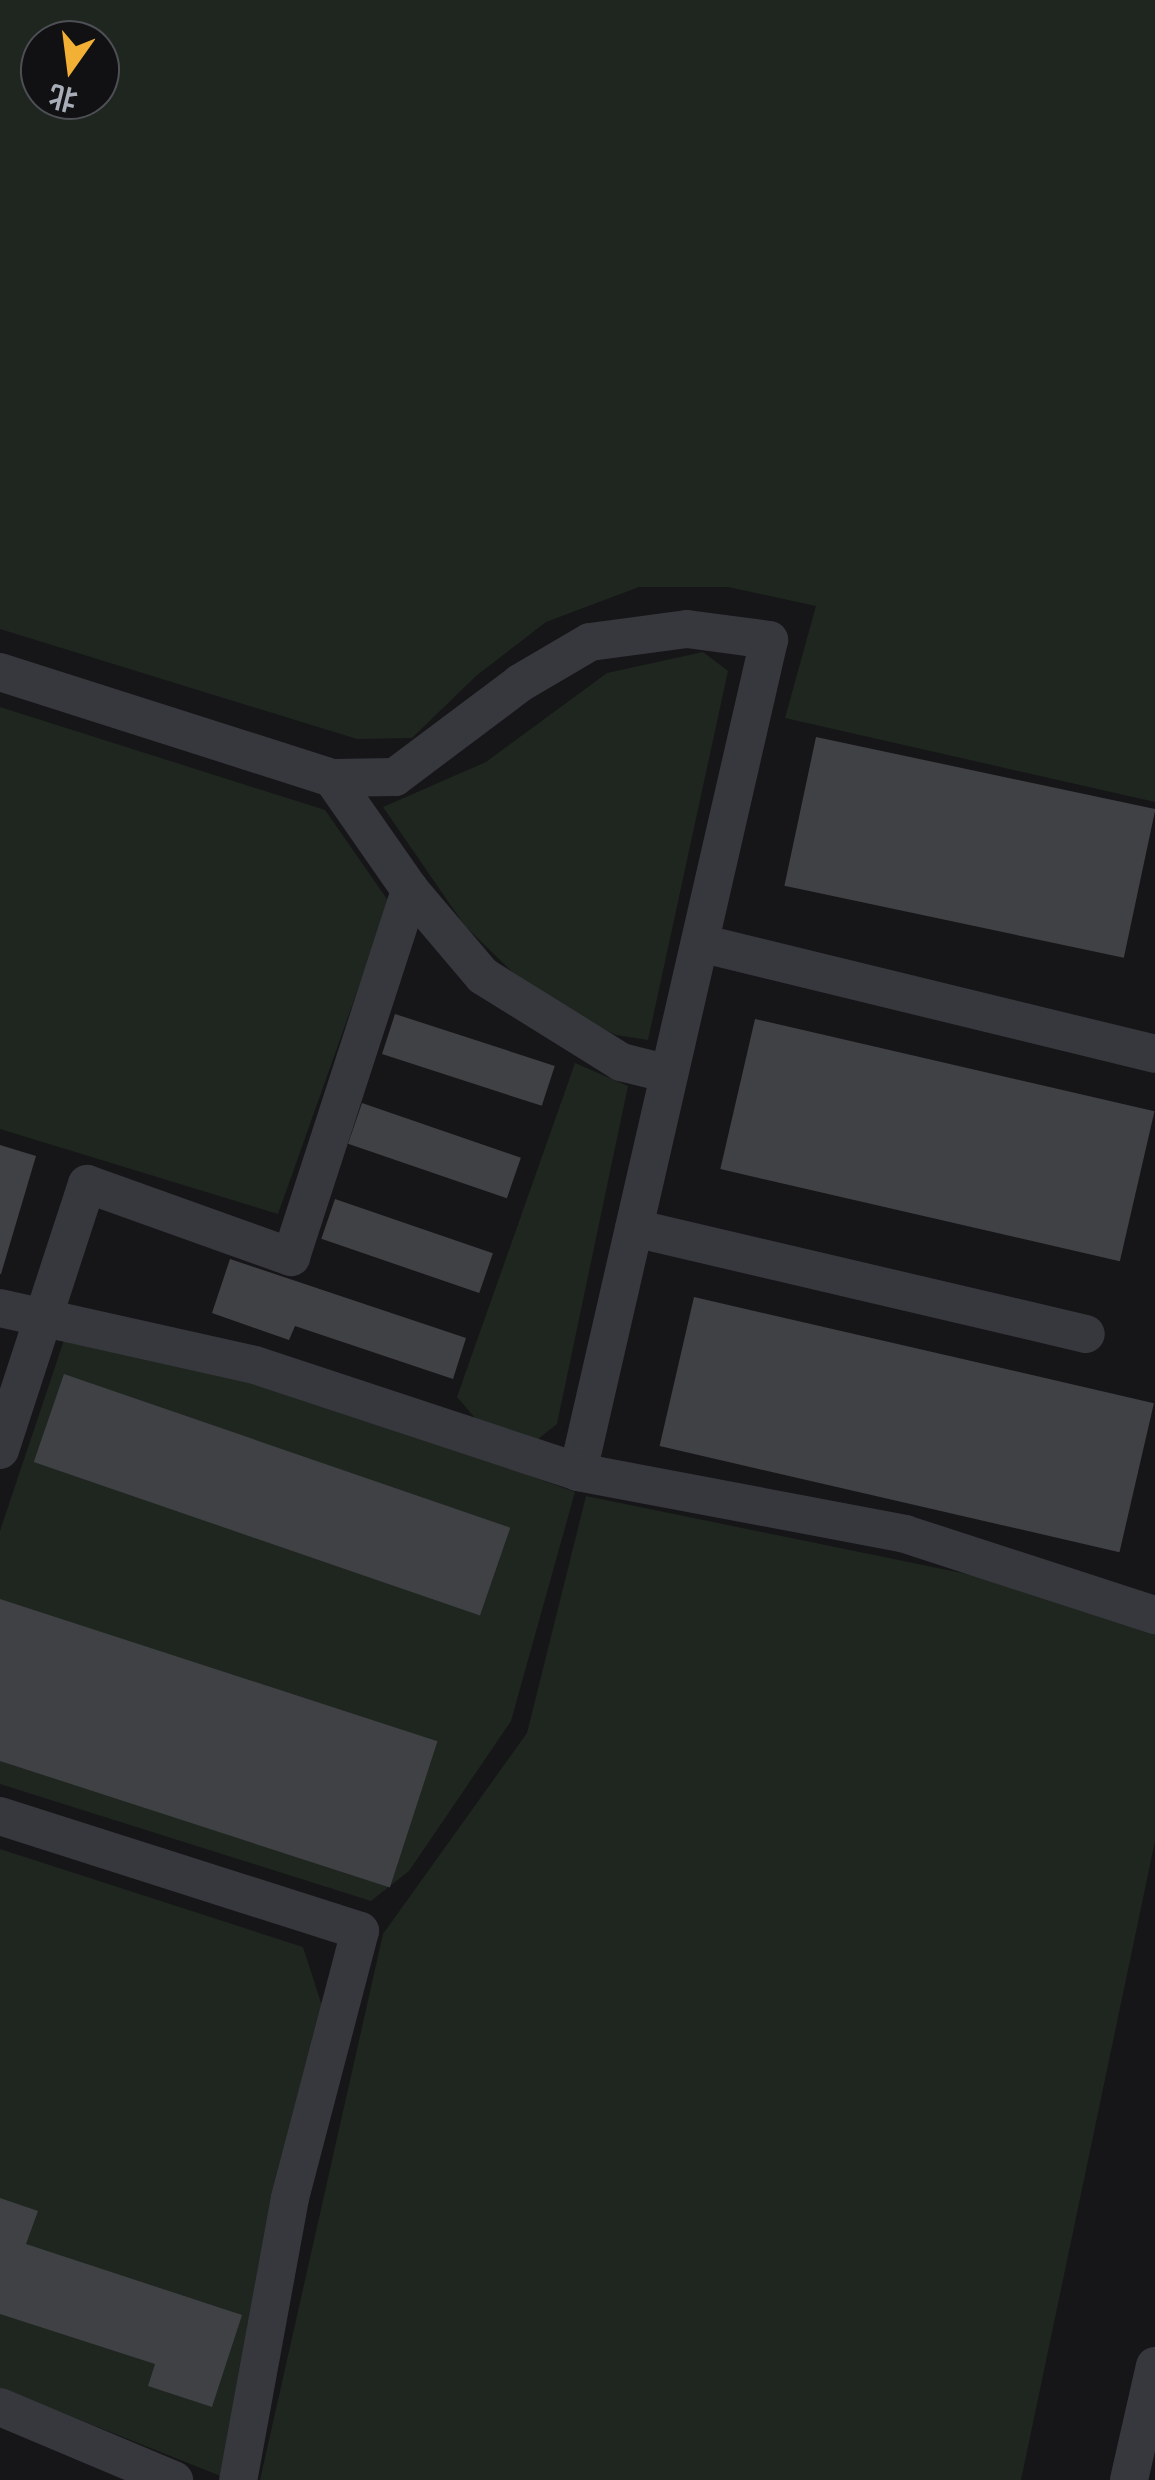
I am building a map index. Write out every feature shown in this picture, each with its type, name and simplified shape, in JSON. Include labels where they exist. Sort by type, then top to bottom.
[{"type":"street","points":[[0,672],[332,778],[396,777],[520,684],[590,642],[687,629],[769,640],[578,1472]]},
{"type":"street","points":[[332,778],[410,890],[483,976],[592,1046],[670,1074]]},
{"type":"street","points":[[0,1450],[87,1184],[291,1257],[410,890]]},
{"type":"street","points":[[700,943],[1155,1054]]},
{"type":"street","points":[[634,1228],[1086,1334]]},
{"type":"street","points":[[0,1308],[255,1365],[578,1472],[906,1534],[1155,1614]]},
{"type":"street","points":[[0,1816],[360,1931],[290,2198],[238,2480]]},
{"type":"street","points":[[1129,2480],[1155,2366]]},
{"type":"street","points":[[0,2407],[174,2480]]},
{"type":"shaded area","points":[[0,0],[1155,0],[1155,802],[785,718],[816,606],[728,587],[639,587],[546,622],[476,676],[412,738],[357,739],[0,629]]},
{"type":"shaded area","points":[[703,652],[728,671],[648,1040],[616,1035],[541,1000],[465,926],[383,807],[486,762],[607,673]]},
{"type":"shaded area","points":[[0,707],[325,810],[389,902],[278,1214],[0,1129]]},
{"type":"shaded area","points":[[575,1063],[628,1086],[557,1424],[533,1443],[476,1419],[457,1397]]},
{"type":"shaded area","points":[[64,1340],[259,1379],[575,1492],[511,1721],[409,1871],[371,1901],[0,1784],[0,1531]]},
{"type":"shaded area","points":[[586,1496],[1035,1588],[1155,1632],[1155,1841],[1021,2480],[260,2480],[383,1934],[527,1733]]},
{"type":"shaded area","points":[[0,1849],[303,1947],[323,2009],[223,2477],[0,2388]]},
{"type":"building","points":[[816,737],[1155,809],[1124,958],[784,886]]},
{"type":"building","points":[[395,1014],[555,1066],[542,1106],[382,1054]]},
{"type":"building","points":[[755,1019],[1154,1111],[1120,1261],[720,1169]]},
{"type":"building","points":[[362,1103],[521,1158],[507,1198],[348,1144]]},
{"type":"building","points":[[0,1145],[36,1156],[1,1274],[0,1274]]},
{"type":"building","points":[[335,1199],[493,1253],[479,1293],[321,1239]]},
{"type":"building","points":[[230,1259],[466,1338],[453,1379],[295,1326],[289,1340],[212,1313]]},
{"type":"building","points":[[694,1297],[1154,1403],[1119,1552],[660,1446]]},
{"type":"building","points":[[64,1374],[510,1528],[480,1616],[34,1462]]},
{"type":"building","points":[[0,1599],[437,1741],[390,1888],[0,1761]]},
{"type":"building","points":[[0,2198],[38,2211],[26,2244],[242,2315],[212,2407],[148,2386],[155,2364],[0,2314]]}]
